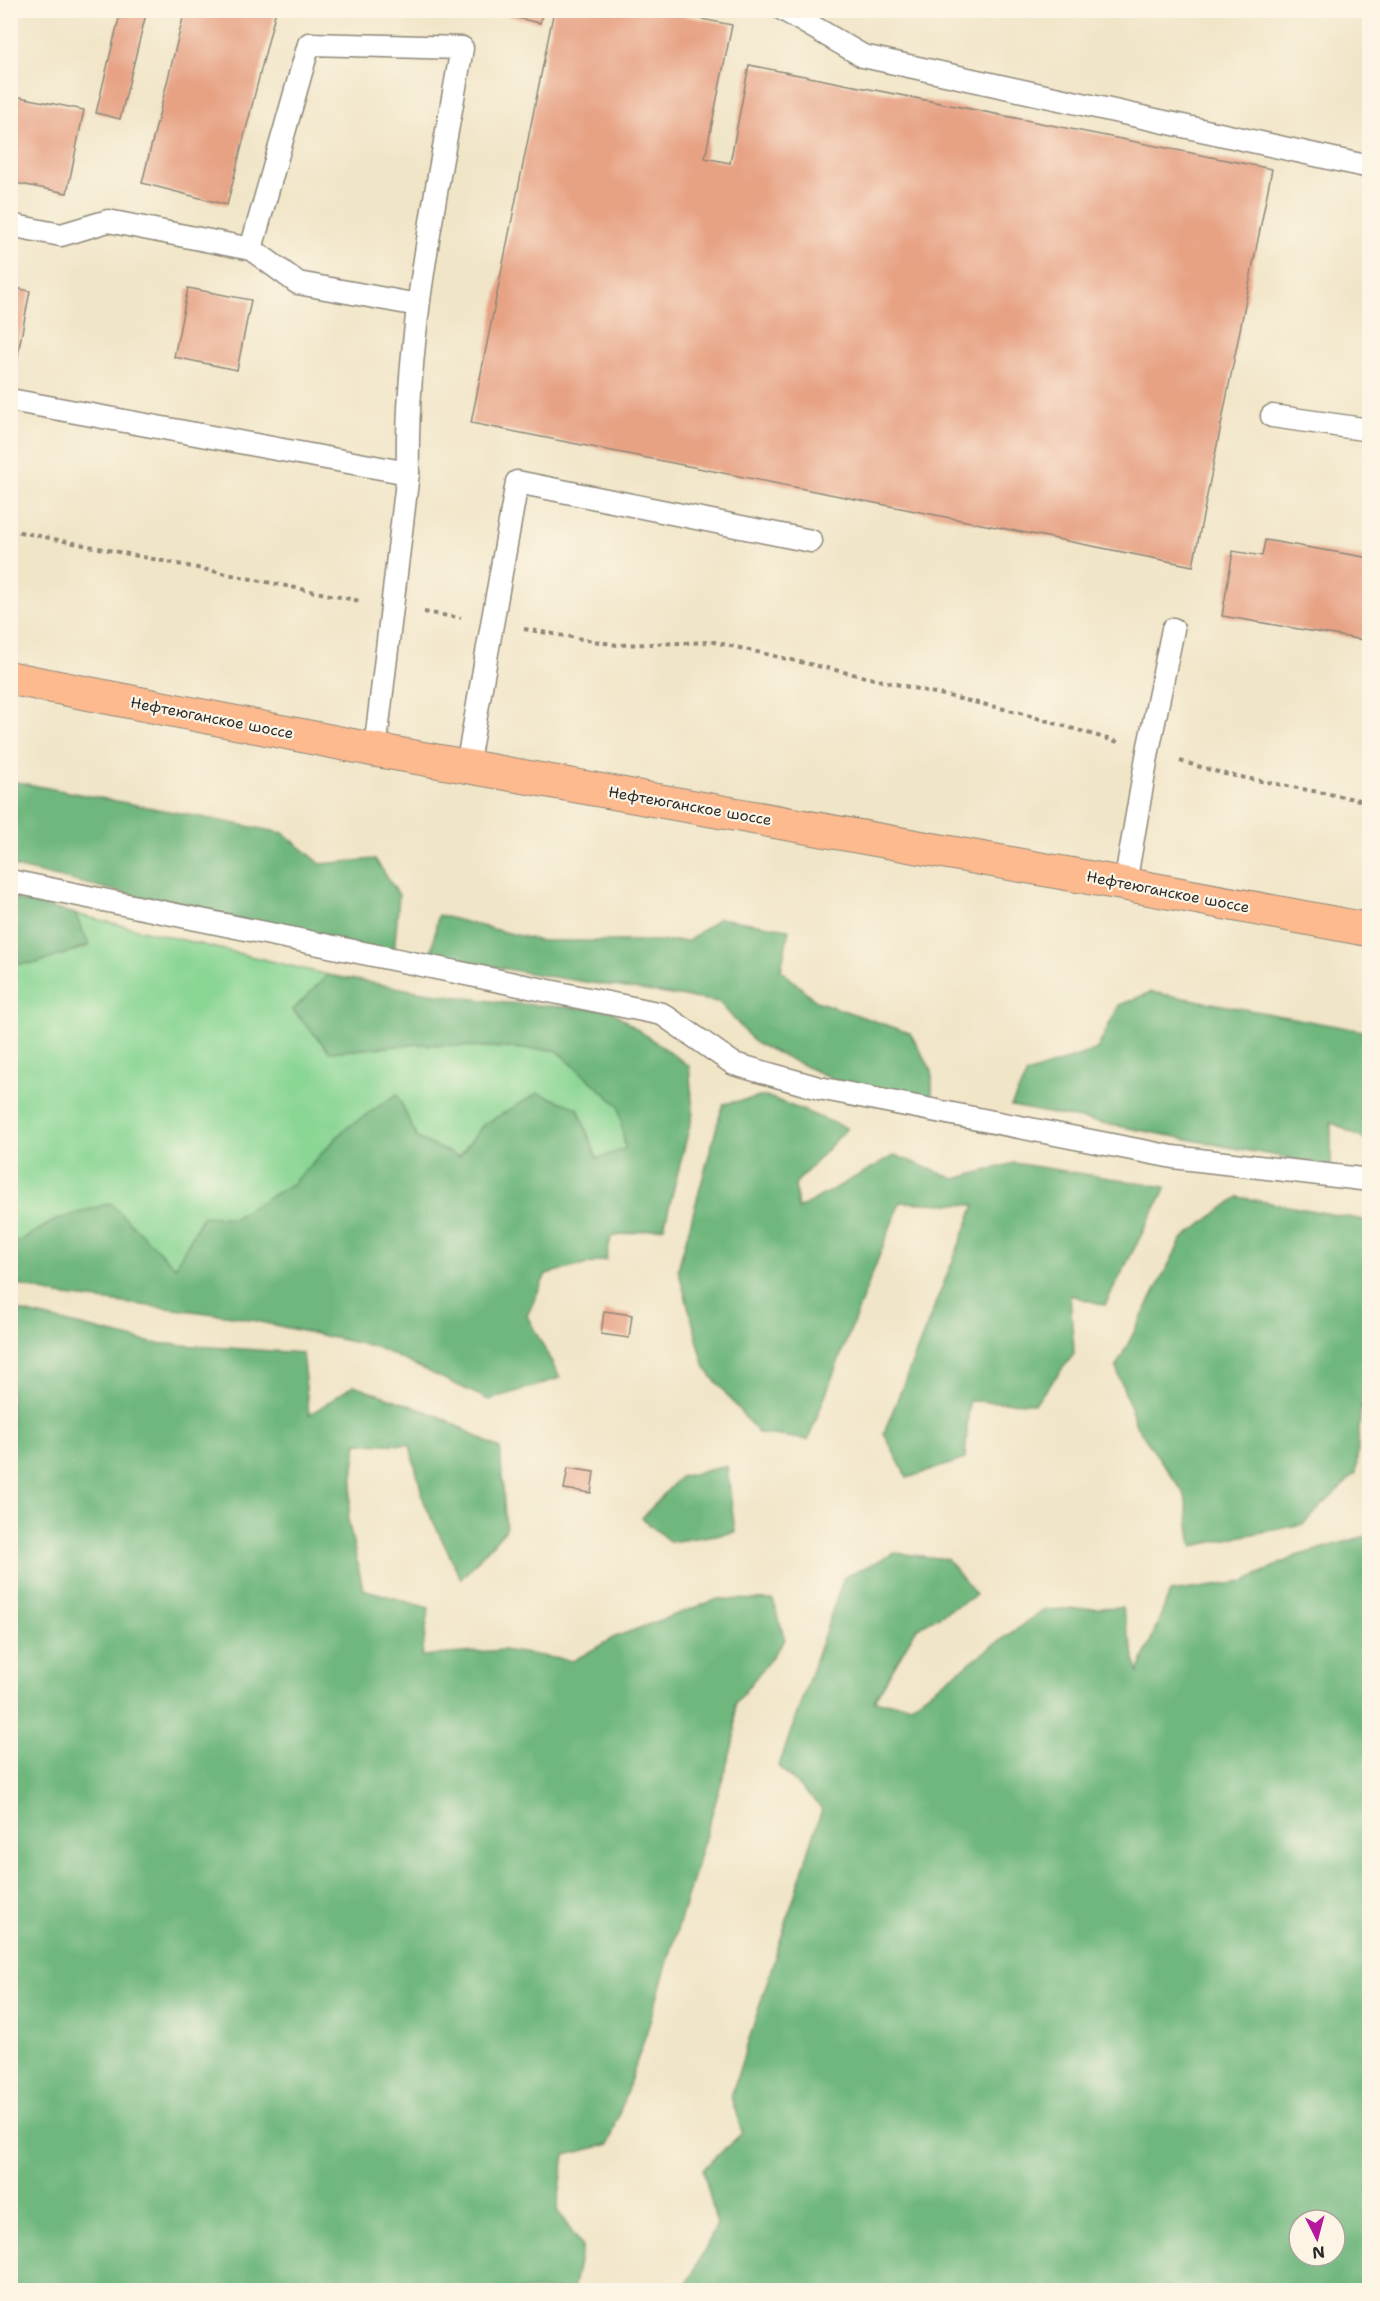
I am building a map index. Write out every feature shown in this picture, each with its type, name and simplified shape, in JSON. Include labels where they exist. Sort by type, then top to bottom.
[{"type":"main road","name":"Нефтеюганское шоссе","points":[[10,678],[375,750],[1370,930]]},
{"type":"lane","points":[[784,10],[863,56],[1370,167]]},
{"type":"lane","points":[[251,249],[309,44],[462,48],[418,305],[407,442],[408,472],[375,750]]},
{"type":"lane","points":[[10,225],[61,235],[108,221],[251,249],[298,283],[418,305]]},
{"type":"lane","points":[[10,400],[408,472]]},
{"type":"lane","points":[[1272,416],[1370,430]]},
{"type":"lane","points":[[467,767],[517,482],[811,541]]},
{"type":"lane","points":[[1125,884],[1148,751],[1173,629]]},
{"type":"lane","points":[[10,881],[663,1014],[734,1064],[819,1088],[1173,1158],[1370,1180]]},
{"type":"path","points":[[10,530],[392,607],[617,645],[714,642],[1017,712],[1225,774],[1370,802]]},
{"type":"green space","points":[[11,781],[283,833],[321,864],[375,859],[399,895],[394,954],[264,926],[11,866]]},
{"type":"green space","points":[[11,898],[75,914],[89,945],[37,963],[11,964]]},
{"type":"green space","points":[[75,914],[328,975],[293,1010],[330,1052],[418,1044],[556,1050],[620,1106],[625,1149],[597,1159],[578,1108],[483,1125],[459,1157],[417,1138],[397,1094],[344,1130],[292,1184],[234,1218],[203,1216],[175,1268],[56,1220],[11,1246],[10,964],[37,963],[89,946]]},
{"type":"green space","points":[[438,915],[540,941],[688,941],[719,918],[789,929],[781,970],[816,1001],[910,1033],[932,1071],[932,1098],[848,1086],[755,1043],[719,1002],[540,975],[431,955]]},
{"type":"green space","points":[[328,975],[423,992],[506,1003],[610,1010],[689,1066],[693,1113],[664,1227],[611,1237],[606,1260],[546,1274],[527,1316],[560,1378],[489,1400],[376,1347],[233,1316],[58,1295],[11,1283],[10,1246],[56,1220],[110,1203],[175,1267],[203,1216],[234,1218],[292,1184],[344,1130],[397,1094],[417,1138],[459,1157],[483,1125],[538,1093],[578,1108],[597,1159],[625,1149],[619,1106],[556,1050],[418,1044],[330,1052],[293,1010]]},
{"type":"green space","points":[[1151,992],[1369,1032],[1369,1142],[1331,1122],[1331,1166],[1011,1106],[1027,1074],[1097,1049],[1119,1005]]},
{"type":"green space","points":[[766,1096],[847,1128],[795,1184],[798,1209],[895,1155],[955,1179],[1014,1163],[1166,1187],[1105,1305],[1070,1295],[1074,1354],[1035,1403],[969,1401],[965,1459],[907,1478],[884,1433],[975,1205],[900,1202],[808,1440],[758,1433],[705,1368],[678,1269],[723,1104]]},
{"type":"green space","points":[[1238,1197],[1369,1221],[1369,1295],[1356,1473],[1303,1524],[1192,1546],[1185,1495],[1137,1427],[1116,1367],[1182,1239]]},
{"type":"green space","points":[[11,1309],[152,1343],[302,1353],[309,1415],[354,1385],[439,1416],[500,1449],[506,1529],[461,1579],[424,1502],[410,1445],[357,1443],[348,1520],[363,1589],[429,1608],[422,1656],[503,1650],[573,1661],[615,1637],[718,1599],[773,1600],[785,1640],[735,1704],[735,1737],[647,2031],[609,2144],[565,2155],[557,2210],[582,2247],[573,2290],[11,2290]]},
{"type":"green space","points":[[727,1466],[735,1532],[670,1542],[642,1518],[680,1477]]},
{"type":"green space","points":[[1369,1535],[1369,2290],[684,2290],[717,2225],[703,2169],[742,2133],[731,2096],[822,1809],[779,1766],[844,1577],[895,1553],[947,1559],[976,1595],[916,1629],[874,1701],[911,1705],[1043,1610],[1122,1607],[1138,1673],[1170,1592],[1243,1582],[1296,1556]]},
{"type":"building","points":[[121,10],[147,10],[120,119],[96,113]]},
{"type":"building","points":[[185,10],[276,10],[227,205],[142,183]]},
{"type":"building","points":[[481,10],[543,10],[540,23]]},
{"type":"building","points":[[554,10],[682,10],[681,15],[732,25],[705,158],[730,163],[749,65],[1272,169],[1193,566],[471,423]]},
{"type":"building","points":[[10,95],[84,110],[67,193],[10,182]]},
{"type":"building","points":[[10,287],[30,291],[15,369],[10,369]]},
{"type":"building","points":[[188,288],[251,300],[237,370],[174,357]]},
{"type":"building","points":[[1265,540],[1370,558],[1370,641],[1222,616],[1233,551],[1262,556]]},
{"type":"building","points":[[604,1311],[632,1315],[629,1338],[601,1334]]},
{"type":"building","points":[[568,1468],[594,1472],[591,1493],[564,1489]]}]
